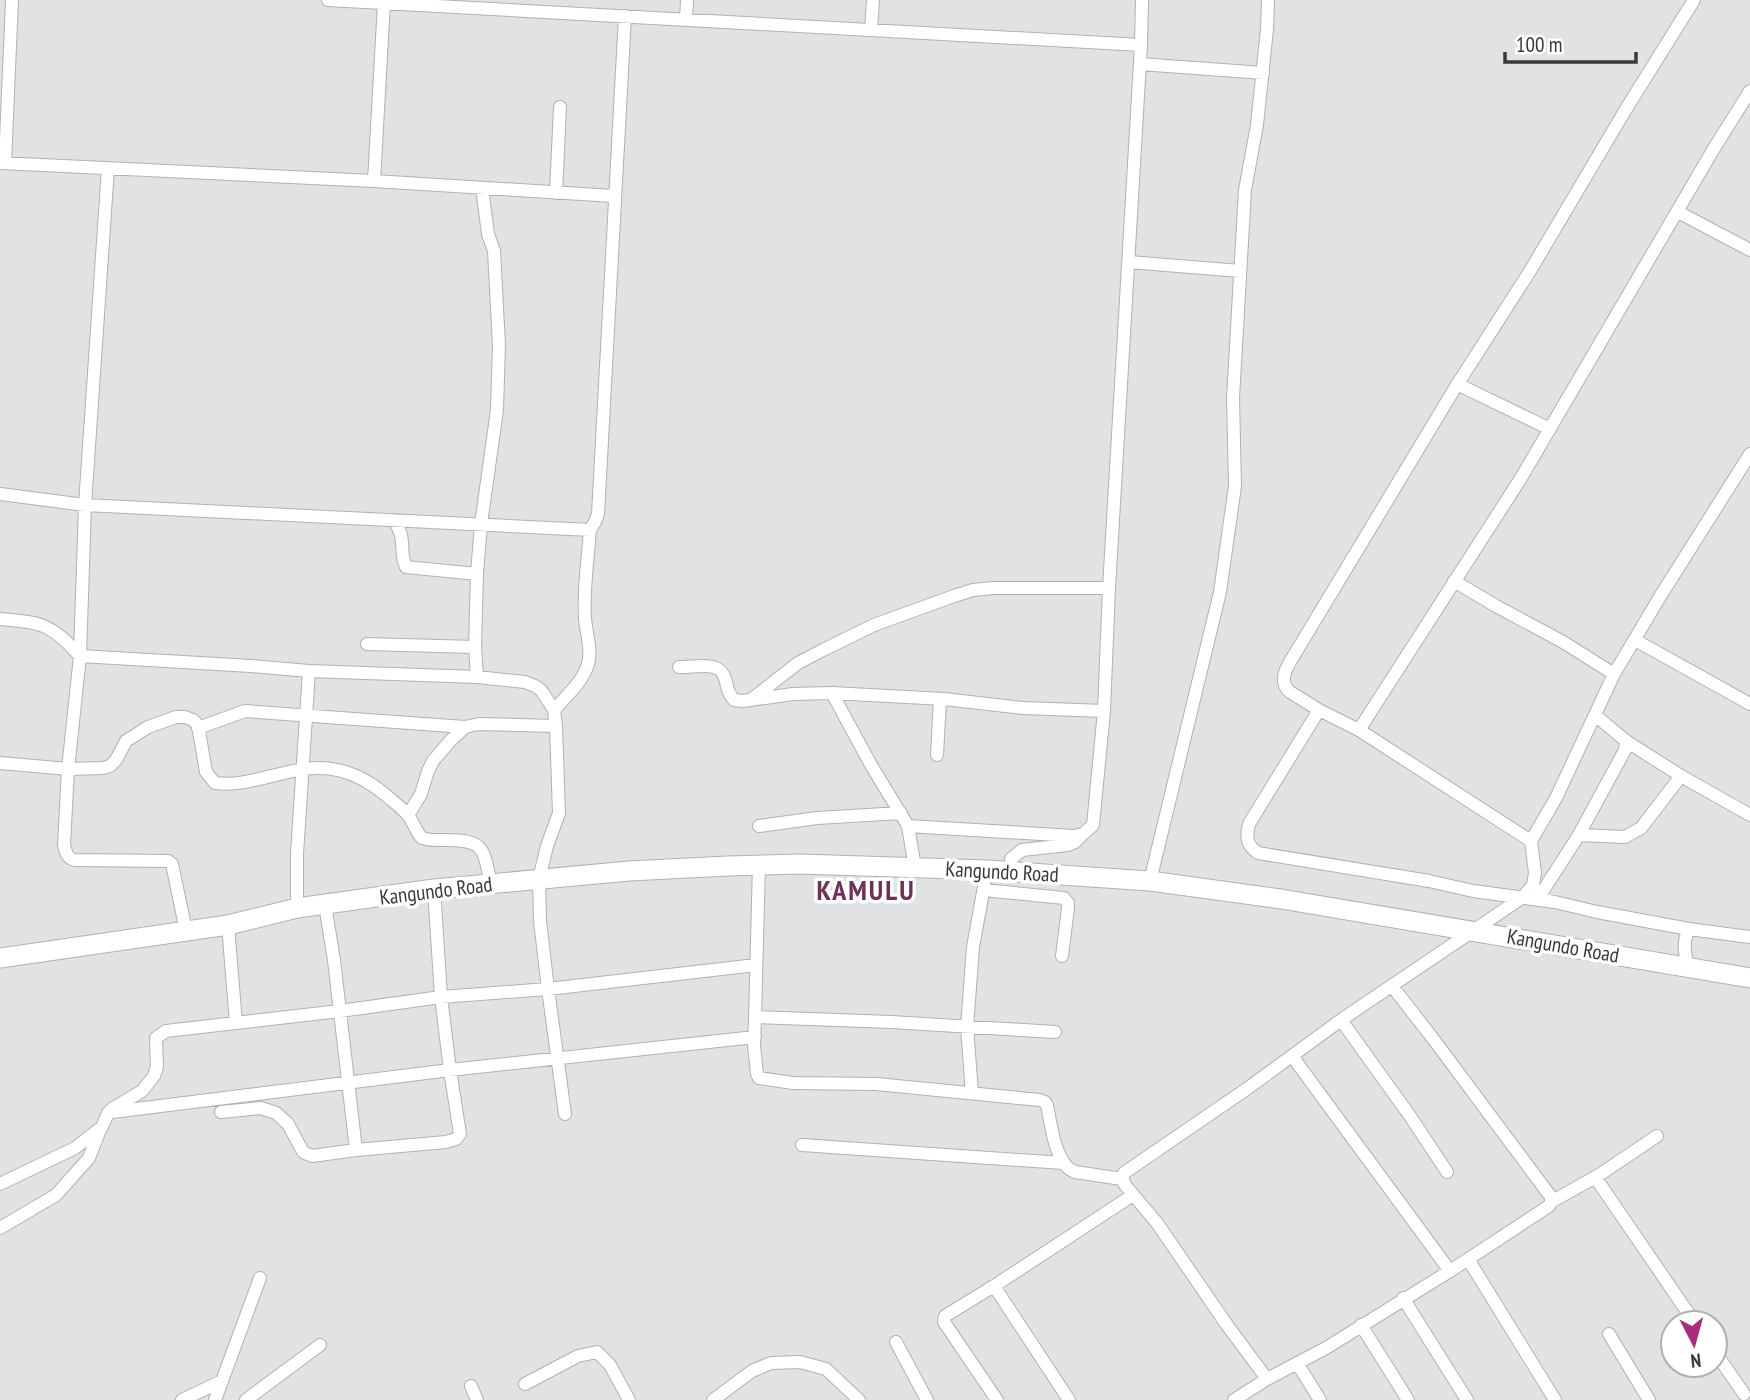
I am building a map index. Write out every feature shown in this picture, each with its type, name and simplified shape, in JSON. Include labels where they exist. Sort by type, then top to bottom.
[{"type":"highway","name":"Kangundo Road","points":[[0,958],[228,925],[297,908],[435,889],[629,872],[759,865],[853,865],[987,870],[1150,881],[1281,899],[1750,978]]},
{"type":"street","points":[[12,0],[2,163],[374,181],[614,197]]},
{"type":"street","points":[[328,0],[1141,45]]},
{"type":"street","points":[[686,20],[687,0]]},
{"type":"street","points":[[871,30],[873,0]]},
{"type":"street","points":[[1016,872],[1011,859],[1022,850],[1075,842],[1093,825],[1095,818],[1104,711],[1142,0]]},
{"type":"street","points":[[1150,881],[1220,592],[1236,486],[1233,398],[1245,190],[1257,125],[1268,0]]},
{"type":"street","points":[[1531,841],[1359,730],[1319,710],[1286,689],[1284,676],[1457,384],[1530,271],[1694,0]]},
{"type":"street","points":[[374,181],[384,3]]},
{"type":"street","points":[[554,710],[579,681],[588,665],[585,600],[590,530],[598,514],[625,16]]},
{"type":"street","points":[[1140,64],[1262,73]]},
{"type":"street","points":[[1359,730],[1521,478],[1750,91]]},
{"type":"street","points":[[556,193],[560,107]]},
{"type":"street","points":[[108,168],[85,505],[80,656],[68,769],[64,845],[67,855],[75,860],[168,861],[172,864],[186,931]]},
{"type":"street","points":[[477,677],[477,575],[481,524],[497,410],[499,345],[494,251],[488,234],[482,188]]},
{"type":"street","points":[[1678,212],[1750,250]]},
{"type":"street","points":[[1129,262],[1240,271]]},
{"type":"street","points":[[1457,384],[1550,429]]},
{"type":"street","points":[[1267,1379],[1157,1223],[1125,1185],[1122,1179],[1124,1172],[1523,897],[1533,885],[1535,873],[1531,841],[1556,798],[1614,674],[1748,460]]},
{"type":"street","points":[[0,494],[85,505],[590,530]]},
{"type":"street","points":[[393,520],[402,536],[406,568],[477,575]]},
{"type":"street","points":[[1454,581],[1614,674]]},
{"type":"street","points":[[752,700],[798,663],[823,650],[874,625],[973,590],[1109,588]]},
{"type":"street","points":[[0,619],[43,624],[56,632],[80,656],[309,671],[477,677],[524,682],[541,690],[554,710],[559,813],[539,879],[540,921],[565,1114]]},
{"type":"street","points":[[1635,640],[1750,704]]},
{"type":"street","points":[[367,644],[475,647]]},
{"type":"street","points":[[680,667],[705,666],[719,670],[723,674],[728,693],[734,700],[832,693],[940,699],[1023,708],[1104,711]]},
{"type":"street","points":[[297,908],[297,854],[309,671]]},
{"type":"street","points":[[832,693],[908,827],[915,868]]},
{"type":"street","points":[[937,755],[940,699]]},
{"type":"street","points":[[1319,710],[1250,824],[1246,835],[1247,842],[1258,853],[1429,881],[1473,891],[1555,902],[1689,929],[1750,937]]},
{"type":"street","points":[[198,728],[245,711],[465,727],[479,724],[556,726]]},
{"type":"street","points":[[1595,715],[1626,741],[1750,815]]},
{"type":"street","points":[[0,763],[68,769],[110,766],[126,741],[148,727],[176,717],[185,717],[193,720],[198,728],[206,772],[215,783],[242,783],[303,768],[347,771],[380,790],[408,815],[419,835],[426,840],[468,841],[480,847],[491,884]]},
{"type":"street","points":[[408,815],[421,793],[433,761],[465,727]]},
{"type":"street","points":[[1537,900],[1578,835],[1623,755],[1626,741]]},
{"type":"street","points":[[1578,835],[1625,837],[1641,828],[1681,776]]},
{"type":"street","points":[[759,827],[817,818],[901,813]]},
{"type":"street","points":[[908,827],[1074,836],[1083,834]]},
{"type":"street","points":[[759,865],[754,1045],[759,1078],[793,1083],[876,1084],[1030,1098],[1045,1102],[1059,1154],[1069,1170],[1122,1179]]},
{"type":"street","points":[[972,1093],[967,1027],[973,947],[987,870]]},
{"type":"street","points":[[221,1112],[268,1109],[288,1124],[303,1152],[312,1156],[456,1139],[460,1134],[441,997],[435,889]]},
{"type":"street","points":[[984,890],[1064,898],[1069,908],[1062,956]]},
{"type":"street","points":[[325,905],[356,1150]]},
{"type":"street","points":[[228,925],[236,1023]]},
{"type":"street","points":[[1688,968],[1684,951],[1685,937],[1689,929]]},
{"type":"street","points":[[0,1228],[56,1195],[89,1158],[108,1113],[142,1091],[154,1076],[158,1067],[156,1038],[166,1031],[441,997],[548,989],[756,965]]},
{"type":"street","points":[[1392,986],[1551,1197],[1551,1202]]},
{"type":"street","points":[[755,1017],[1055,1032]]},
{"type":"street","points":[[1341,1020],[1447,1172]]},
{"type":"street","points":[[108,1113],[450,1070],[755,1037]]},
{"type":"street","points":[[1292,1056],[1450,1271]]},
{"type":"street","points":[[261,1094],[268,1109]]},
{"type":"street","points":[[0,1184],[60,1157],[102,1127]]},
{"type":"street","points":[[1234,1400],[1326,1348],[1450,1271],[1549,1206],[1551,1202],[1657,1136]]},
{"type":"street","points":[[802,1145],[1063,1163]]},
{"type":"street","points":[[1595,1177],[1685,1309]]},
{"type":"street","points":[[997,1400],[944,1322],[945,1316],[1133,1195]]},
{"type":"street","points":[[1468,1259],[1555,1400]]},
{"type":"street","points":[[215,1400],[260,1278]]},
{"type":"street","points":[[994,1286],[1069,1400]]},
{"type":"street","points":[[1403,1298],[1466,1400]]},
{"type":"street","points":[[1361,1325],[1408,1400]]},
{"type":"street","points":[[1609,1334],[1649,1400]]},
{"type":"street","points":[[896,1342],[927,1400]]},
{"type":"street","points":[[246,1400],[320,1345]]},
{"type":"street","points":[[525,1384],[578,1356],[597,1352],[610,1365],[629,1400]]},
{"type":"street","points":[[713,1400],[752,1371],[771,1363],[800,1362],[826,1368],[859,1400]]},
{"type":"street","points":[[1297,1363],[1320,1400]]},
{"type":"street","points":[[1729,1374],[1743,1395]]},
{"type":"street","points":[[182,1400],[222,1381]]},
{"type":"street","points":[[471,1387],[477,1400]]},
{"type":"district","name":"KAMULU","points":[[866,890]]}]
